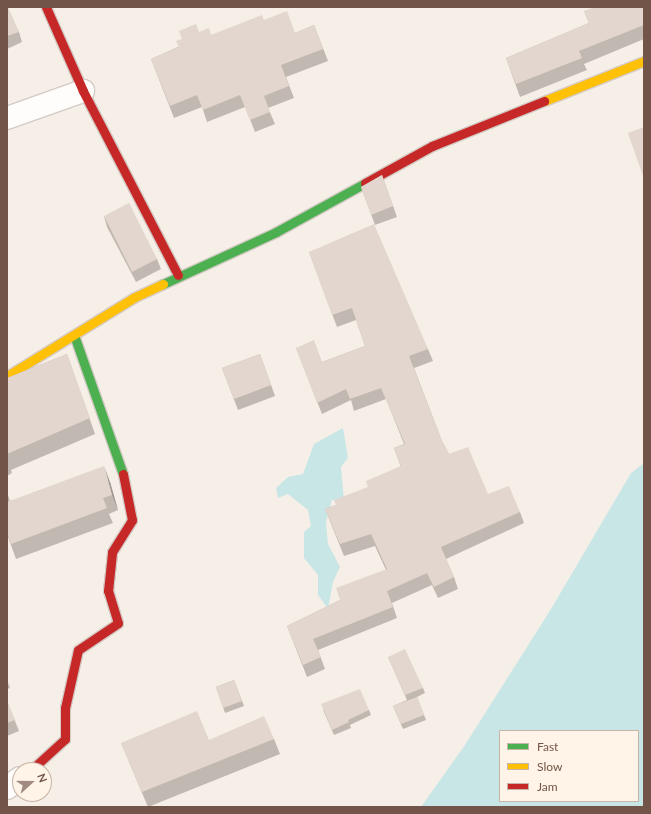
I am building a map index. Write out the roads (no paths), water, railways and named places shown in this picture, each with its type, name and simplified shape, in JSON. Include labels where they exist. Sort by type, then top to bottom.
[{"type":"street","points":[[46,7],[83,91],[178,275]]},
{"type":"street","points":[[7,376],[135,297],[178,275],[276,232],[432,146],[644,61]]},
{"type":"street","points":[[7,118],[83,91]]},
{"type":"street","points":[[40,762],[65,739],[65,708],[78,650],[118,623],[108,592],[112,552],[132,520],[126,484],[74,335]]},
{"type":"water","points":[[343,428],[348,458],[341,467],[344,500],[332,500],[326,522],[328,544],[340,567],[333,582],[328,609],[318,595],[318,575],[304,558],[304,532],[311,526],[308,510],[288,494],[278,498],[276,488],[288,477],[303,474],[314,444]]},
{"type":"water","points":[[644,463],[644,807],[421,807],[465,745],[551,609],[631,473]]}]
